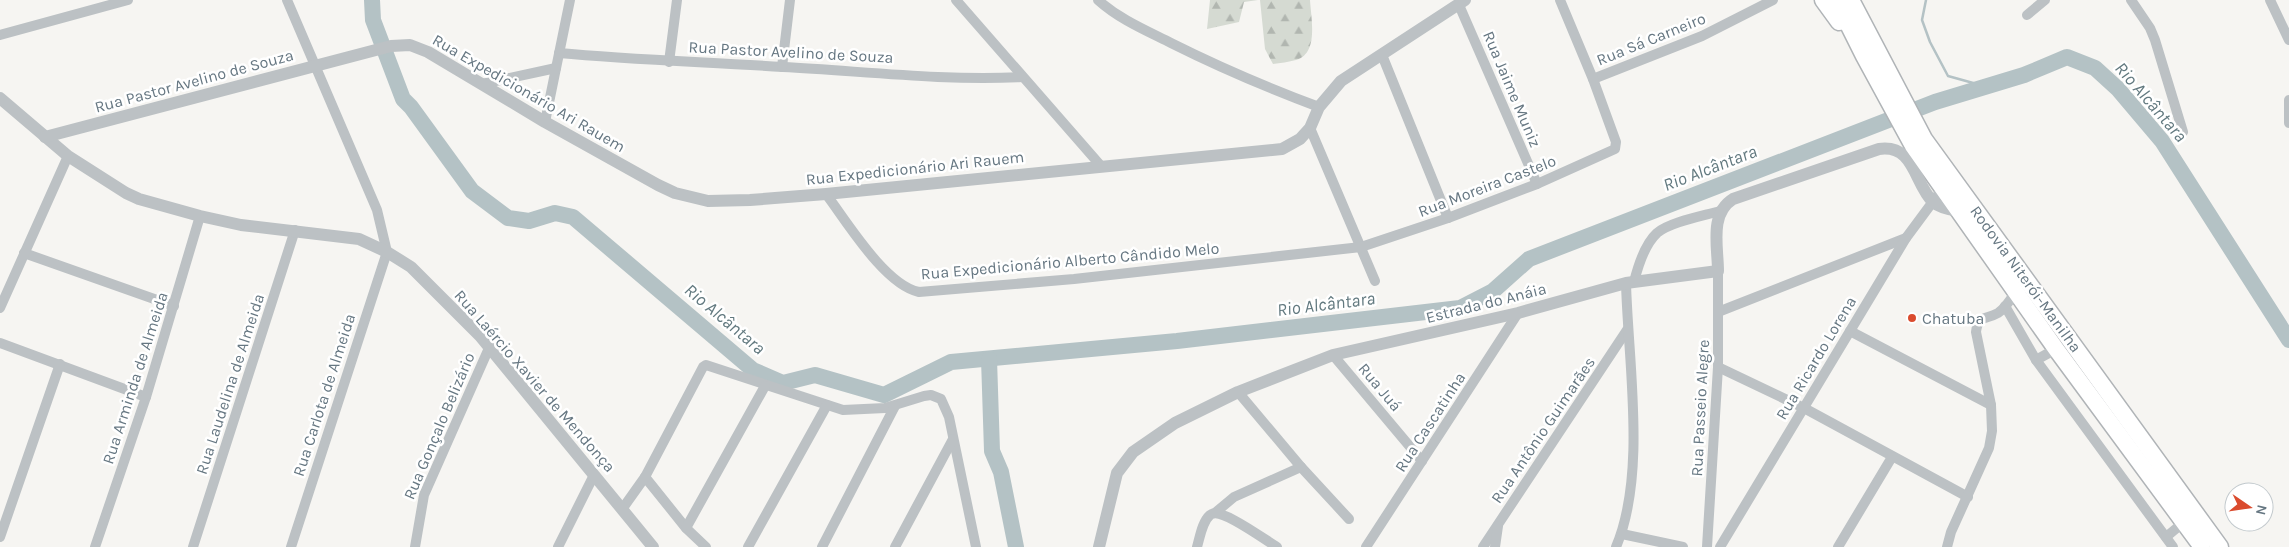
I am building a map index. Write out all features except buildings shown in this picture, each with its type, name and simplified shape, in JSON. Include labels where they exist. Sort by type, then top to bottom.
[{"type":"highway","points":[[1823,0],[1864,56]]},
{"type":"highway","name":"Rodovia Niterói-Manilha","points":[[1836,0],[1864,56],[1889,84]]},
{"type":"highway","name":"Rodovia Niterói-Manilha","points":[[1851,0],[1889,84],[1912,146],[1938,195],[1959,211],[2056,349],[2202,547]]},
{"type":"highway","points":[[1865,0],[1883,50],[1889,84]]},
{"type":"highway","name":"Rodovia Niterói-Manilha","points":[[1912,146],[2220,547]]},
{"type":"street","points":[[0,35],[128,0]]},
{"type":"street","points":[[287,0],[314,67],[343,128],[377,210],[387,252]]},
{"type":"street","points":[[545,122],[570,0]]},
{"type":"street","points":[[669,62],[677,0]]},
{"type":"street","points":[[782,67],[790,0]]},
{"type":"street","points":[[956,0],[1101,166]]},
{"type":"street","points":[[1098,0],[1129,22],[1205,60],[1268,88],[1320,107]]},
{"type":"street","points":[[1560,0],[1593,78]]},
{"type":"street","name":"Rua Sá Carneiro","points":[[1593,78],[1702,36],[1773,0]]},
{"type":"street","points":[[2027,15],[2045,0]]},
{"type":"street","points":[[2131,0],[2150,28],[2155,40],[2183,132]]},
{"type":"street","points":[[2270,0],[2289,40]]},
{"type":"street","name":"Rua Expedicionário Ari Rauem","points":[[351,57],[403,44],[418,48],[658,185],[692,198],[729,201],[826,194],[1282,149],[1300,139],[1310,128],[1320,107],[1341,82],[1462,3]]},
{"type":"street","name":"Rua Jaime Muniz","points":[[1462,3],[1537,184]]},
{"type":"street","name":"Rua Pastor Avelino de Souza","points":[[559,53],[669,62],[916,76],[1022,77]]},
{"type":"street","points":[[1382,55],[1448,218]]},
{"type":"street","name":"Rua Pastor Avelino de Souza","points":[[45,137],[351,57]]},
{"type":"street","points":[[482,84],[556,68]]},
{"type":"street","name":"Rua Moreira Castelo","points":[[1361,247],[1448,218],[1537,184],[1613,151],[1616,142],[1593,78]]},
{"type":"street","name":"Rua Laércio Xavier de Mendonça","points":[[0,98],[68,156],[126,193],[200,216],[241,225],[345,236],[372,244],[387,252],[423,278],[489,348],[623,508],[649,545]]},
{"type":"street","points":[[2289,100],[2289,123]]},
{"type":"street","points":[[1310,128],[1375,281]]},
{"type":"street","points":[[1718,271],[1717,219],[1720,211],[1733,199],[1871,151],[1912,146]]},
{"type":"street","points":[[0,308],[68,156]]},
{"type":"street","name":"Rua Expedicionário Alberto Cândido Melo","points":[[826,194],[863,245],[888,274],[904,287],[919,292],[1074,279],[1361,247]]},
{"type":"street","name":"Rua Ricardo Lorena","points":[[1720,547],[1906,238],[1938,195]]},
{"type":"street","points":[[1616,547],[1622,534],[1634,466],[1627,330],[1630,282],[1638,264],[1657,233],[1672,226],[1720,211]]},
{"type":"street","name":"Rua Arminda de Almeida","points":[[95,547],[146,397],[200,216]]},
{"type":"street","name":"Rua Laudelina de Almeida","points":[[193,547],[295,230]]},
{"type":"street","points":[[1718,312],[1906,238]]},
{"type":"street","name":"Rua Carlota de Almeida","points":[[291,547],[387,252]]},
{"type":"street","points":[[24,253],[174,306]]},
{"type":"street","name":"Estrada do Anáia","points":[[1099,547],[1117,473],[1133,452],[1175,423],[1238,392],[1333,355],[1518,314],[1630,282],[1718,271]]},
{"type":"street","name":"Rua Passeio Alegre","points":[[1707,547],[1718,367],[1718,271]]},
{"type":"street","points":[[1945,545],[1989,448],[1992,430],[1991,405],[1976,332],[1977,324],[1981,319],[1998,313],[2016,291]]},
{"type":"street","points":[[2005,306],[2036,360],[2173,547]]},
{"type":"street","name":"Rua Cascatinha","points":[[1366,547],[1518,314]]},
{"type":"street","name":"Rua Antônio Guimarães","points":[[1483,547],[1627,330]]},
{"type":"street","points":[[1850,331],[1991,405]]},
{"type":"street","points":[[0,343],[146,397]]},
{"type":"street","name":"Rua Gonçalo Belizário","points":[[415,547],[424,496],[489,348]]},
{"type":"street","points":[[2036,360],[2056,349]]},
{"type":"street","name":"Rua Juá","points":[[1333,355],[1422,461]]},
{"type":"street","points":[[0,537],[60,364]]},
{"type":"street","points":[[623,508],[645,477],[704,366],[843,410],[857,411],[895,406],[924,396],[937,397],[944,403],[974,544]]},
{"type":"street","points":[[1718,367],[1804,408],[1968,497]]},
{"type":"street","points":[[686,528],[765,386]]},
{"type":"street","points":[[1238,392],[1349,519]]},
{"type":"street","points":[[748,547],[827,405]]},
{"type":"street","points":[[822,547],[895,406]]},
{"type":"street","points":[[895,547],[953,439]]},
{"type":"street","points":[[1838,547],[1892,457]]},
{"type":"street","points":[[1197,547],[1206,519],[1211,513],[1216,512],[1234,496],[1302,467]]},
{"type":"street","points":[[558,547],[594,475]]},
{"type":"street","points":[[645,477],[686,528],[706,547]]},
{"type":"street","points":[[1216,512],[1226,515],[1277,547]]},
{"type":"street","points":[[2166,537],[2184,522]]},
{"type":"street","points":[[1495,547],[1498,524]]},
{"type":"street","points":[[1622,534],[1683,547]]},
{"type":"green space","points":[[1210,0],[1258,0],[1244,2],[1239,22],[1207,29]]},
{"type":"green space","points":[[1260,0],[1310,0],[1311,43],[1308,51],[1303,56],[1293,61],[1273,64],[1265,49]]},
{"type":"waterway","name":"Rio Alcântara","points":[[372,0],[373,20],[403,99],[411,107],[472,191],[508,218],[529,221],[555,213],[573,217],[753,370],[783,383],[815,375],[884,395],[951,362],[1177,341],[1460,308],[1493,291],[1529,259],[1935,102],[2024,75],[2067,57],[2095,68],[2118,89],[2162,141],[2289,340]]},
{"type":"waterway","points":[[1926,0],[1922,20],[1930,42],[1948,76],[1984,86]]},
{"type":"waterway","points":[[989,359],[992,451],[1001,472],[1016,547]]},
{"type":"place","name":"Chatuba","points":[[1912,318]]}]
